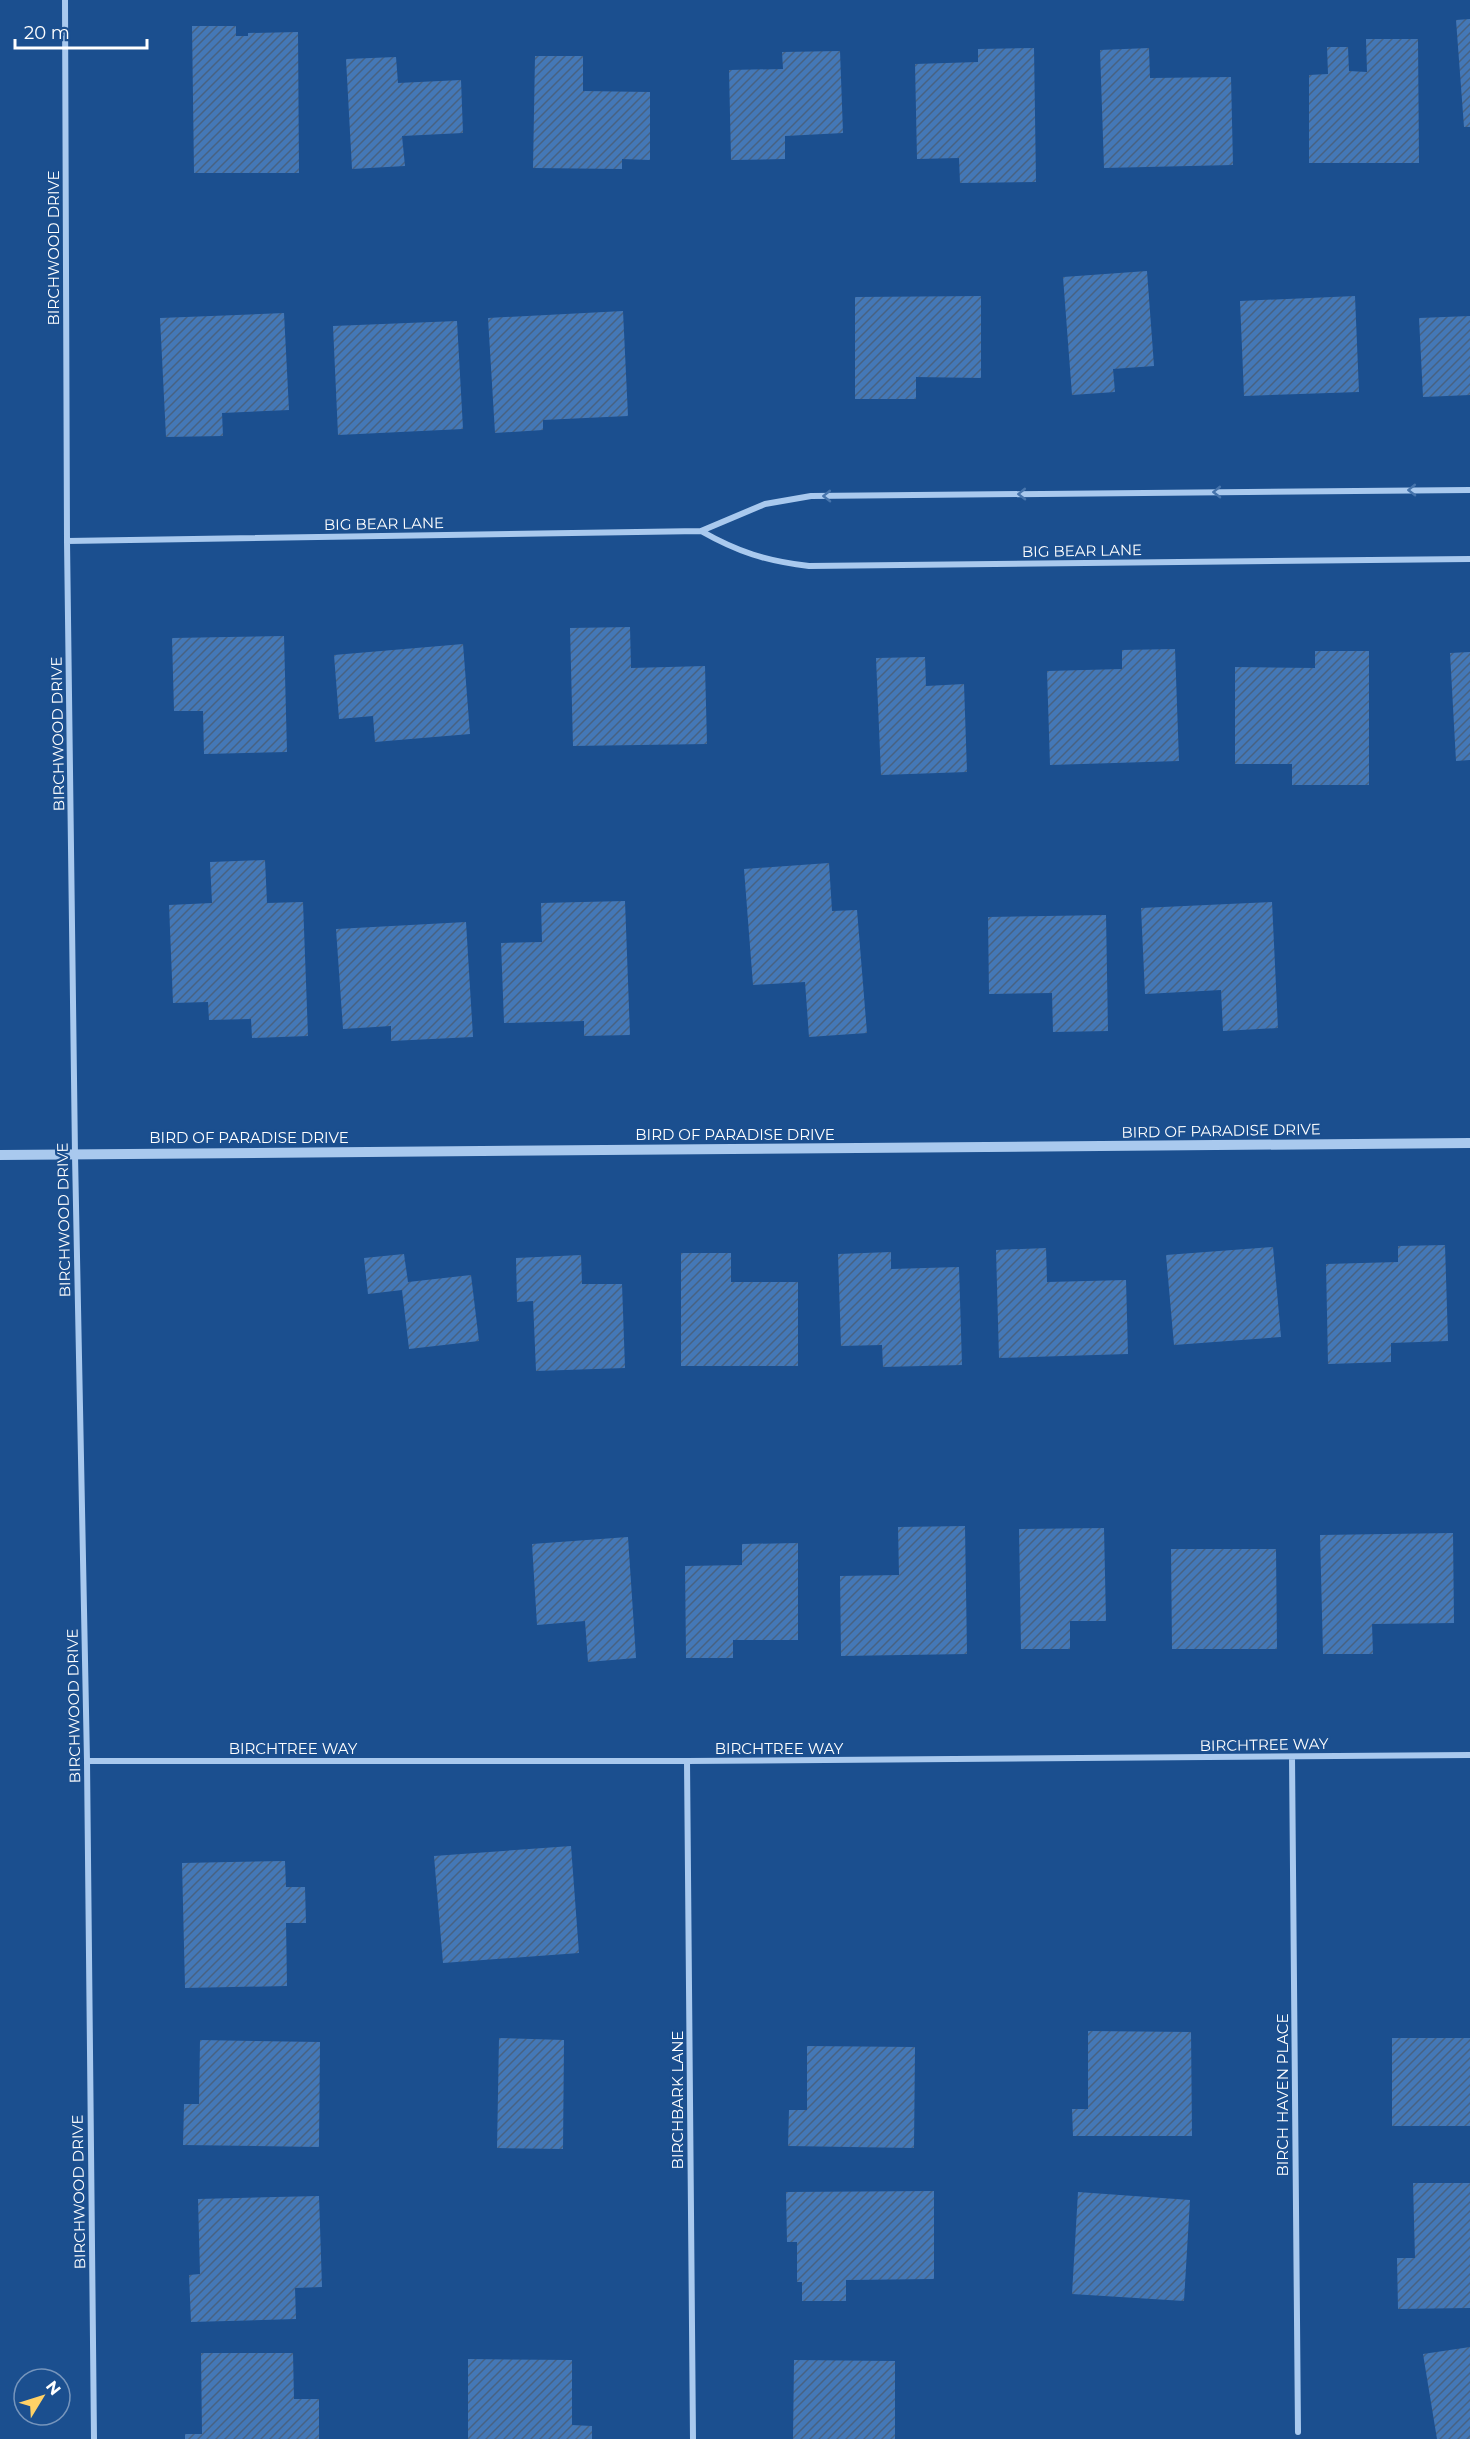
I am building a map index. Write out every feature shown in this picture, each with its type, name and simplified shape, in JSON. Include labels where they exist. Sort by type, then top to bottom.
[{"type":"street","name":"BIRCHWOOD DRIVE","points":[[65,0],[67,541],[75,1155],[87,1761],[94,2439]]},
{"type":"street","name":"BIG BEAR LANE","points":[[67,541],[701,531],[765,504],[811,496],[1470,490]]},
{"type":"street","name":"BIG BEAR LANE","points":[[701,531],[730,548],[756,557],[809,566],[1470,559]]},
{"type":"street","name":"BIRD OF PARADISE DRIVE","points":[[0,1155],[1470,1143]]},
{"type":"street","name":"BIRCHTREE WAY","points":[[87,1761],[687,1761],[1470,1755]]},
{"type":"street","name":"BIRCH HAVEN PLACE","points":[[1292,1757],[1298,2432]]},
{"type":"street","name":"BIRCHBARK LANE","points":[[687,1761],[693,2439]]},
{"type":"building","points":[[1470,19],[1470,127],[1464,127],[1456,20]]},
{"type":"building","points":[[192,26],[236,26],[236,36],[248,36],[248,33],[298,32],[299,173],[194,173]]},
{"type":"building","points":[[1366,39],[1418,39],[1419,163],[1309,163],[1309,75],[1328,74],[1327,47],[1348,47],[1349,71],[1367,72]]},
{"type":"building","points":[[1034,48],[1036,182],[960,183],[959,158],[917,159],[915,64],[978,62],[978,49]]},
{"type":"building","points":[[1149,48],[1150,78],[1231,77],[1233,165],[1104,168],[1100,50]]},
{"type":"building","points":[[840,51],[843,133],[785,136],[785,159],[731,160],[729,70],[783,69],[782,52]]},
{"type":"building","points":[[535,56],[583,56],[583,91],[650,92],[650,160],[622,159],[622,169],[533,168]]},
{"type":"building","points":[[396,57],[398,83],[461,80],[463,133],[402,136],[405,166],[352,169],[346,59]]},
{"type":"building","points":[[1147,271],[1154,366],[1113,369],[1115,392],[1072,395],[1063,277]]},
{"type":"building","points":[[981,296],[981,378],[916,377],[916,399],[855,399],[855,297]]},
{"type":"building","points":[[1355,296],[1359,392],[1244,396],[1240,301]]},
{"type":"building","points":[[623,311],[628,416],[543,420],[543,430],[495,433],[488,318]]},
{"type":"building","points":[[284,313],[289,410],[222,413],[223,436],[166,437],[160,318]]},
{"type":"building","points":[[1470,316],[1470,395],[1423,397],[1419,318]]},
{"type":"building","points":[[457,321],[463,429],[338,435],[333,326]]},
{"type":"building","points":[[630,627],[631,668],[705,666],[707,744],[573,746],[570,628]]},
{"type":"building","points":[[284,636],[287,752],[204,754],[203,711],[174,711],[172,638]]},
{"type":"building","points":[[463,644],[470,734],[375,742],[373,716],[339,719],[334,655]]},
{"type":"building","points":[[1175,649],[1179,761],[1050,765],[1047,671],[1122,669],[1122,650]]},
{"type":"building","points":[[1315,651],[1369,651],[1369,785],[1292,785],[1292,764],[1235,764],[1235,667],[1315,668]]},
{"type":"building","points":[[1470,652],[1470,760],[1456,761],[1450,653]]},
{"type":"building","points":[[925,657],[926,686],[964,684],[967,772],[881,775],[876,658]]},
{"type":"building","points":[[265,860],[267,903],[303,902],[308,1036],[252,1038],[251,1019],[209,1020],[208,1002],[173,1003],[169,905],[212,903],[210,862]]},
{"type":"building","points":[[829,863],[832,911],[857,910],[867,1033],[809,1037],[805,982],[753,985],[744,869]]},
{"type":"building","points":[[625,901],[630,1035],[584,1036],[584,1021],[504,1023],[501,943],[542,942],[541,903]]},
{"type":"building","points":[[1272,902],[1278,1028],[1223,1031],[1221,990],[1145,994],[1141,908]]},
{"type":"building","points":[[1106,915],[1108,1031],[1053,1032],[1052,993],[989,994],[988,917]]},
{"type":"building","points":[[466,922],[473,1037],[391,1041],[391,1026],[343,1029],[336,929]]},
{"type":"building","points":[[1445,1245],[1448,1341],[1391,1343],[1391,1362],[1328,1364],[1326,1264],[1398,1262],[1398,1246]]},
{"type":"building","points":[[1273,1247],[1281,1337],[1174,1345],[1166,1255]]},
{"type":"building","points":[[1046,1248],[1047,1282],[1126,1280],[1128,1354],[999,1358],[996,1250]]},
{"type":"building","points":[[891,1252],[891,1269],[959,1267],[962,1365],[883,1367],[882,1345],[841,1346],[838,1254]]},
{"type":"building","points":[[681,1253],[731,1253],[731,1282],[798,1282],[798,1366],[681,1366]]},
{"type":"building","points":[[404,1254],[408,1282],[471,1275],[479,1341],[409,1349],[402,1290],[368,1294],[364,1258]]},
{"type":"building","points":[[581,1255],[582,1284],[622,1284],[625,1368],[536,1371],[533,1301],[517,1302],[516,1258]]},
{"type":"building","points":[[965,1526],[967,1654],[841,1656],[840,1576],[899,1575],[898,1527]]},
{"type":"building","points":[[1104,1528],[1106,1621],[1070,1621],[1070,1649],[1021,1649],[1019,1529]]},
{"type":"building","points":[[1453,1533],[1454,1623],[1372,1624],[1373,1654],[1323,1654],[1320,1535]]},
{"type":"building","points":[[628,1537],[636,1658],[588,1662],[585,1621],[537,1625],[532,1544]]},
{"type":"building","points":[[798,1543],[798,1640],[733,1640],[733,1658],[686,1658],[685,1566],[742,1565],[742,1544]]},
{"type":"building","points":[[1171,1549],[1276,1549],[1277,1649],[1172,1649]]},
{"type":"building","points":[[571,1846],[579,1953],[443,1963],[434,1856]]},
{"type":"building","points":[[285,1861],[286,1887],[305,1887],[306,1923],[286,1923],[287,1986],[185,1988],[182,1863]]},
{"type":"building","points":[[1088,2031],[1191,2032],[1192,2136],[1073,2136],[1072,2109],[1088,2109]]},
{"type":"building","points":[[499,2038],[564,2040],[563,2149],[497,2148]]},
{"type":"building","points":[[1392,2038],[1470,2038],[1470,2126],[1392,2126]]},
{"type":"building","points":[[200,2040],[320,2042],[319,2147],[183,2145],[184,2104],[199,2104]]},
{"type":"building","points":[[807,2046],[915,2047],[914,2148],[788,2146],[789,2110],[807,2110]]},
{"type":"building","points":[[1413,2183],[1470,2183],[1470,2308],[1398,2309],[1397,2258],[1415,2258]]},
{"type":"building","points":[[934,2191],[934,2279],[846,2280],[846,2301],[802,2301],[802,2282],[797,2282],[797,2242],[787,2242],[786,2192]]},
{"type":"building","points":[[1078,2192],[1190,2200],[1184,2301],[1072,2294]]},
{"type":"building","points":[[319,2196],[322,2287],[295,2288],[296,2319],[191,2322],[189,2275],[200,2274],[198,2199]]},
{"type":"building","points":[[1470,2347],[1470,2439],[1437,2439],[1423,2354]]},
{"type":"building","points":[[201,2353],[293,2353],[294,2399],[319,2399],[319,2439],[185,2439],[185,2434],[202,2434]]},
{"type":"building","points":[[468,2359],[572,2360],[572,2425],[592,2426],[592,2439],[468,2439]]},
{"type":"building","points":[[794,2360],[895,2361],[895,2439],[793,2439]]}]
